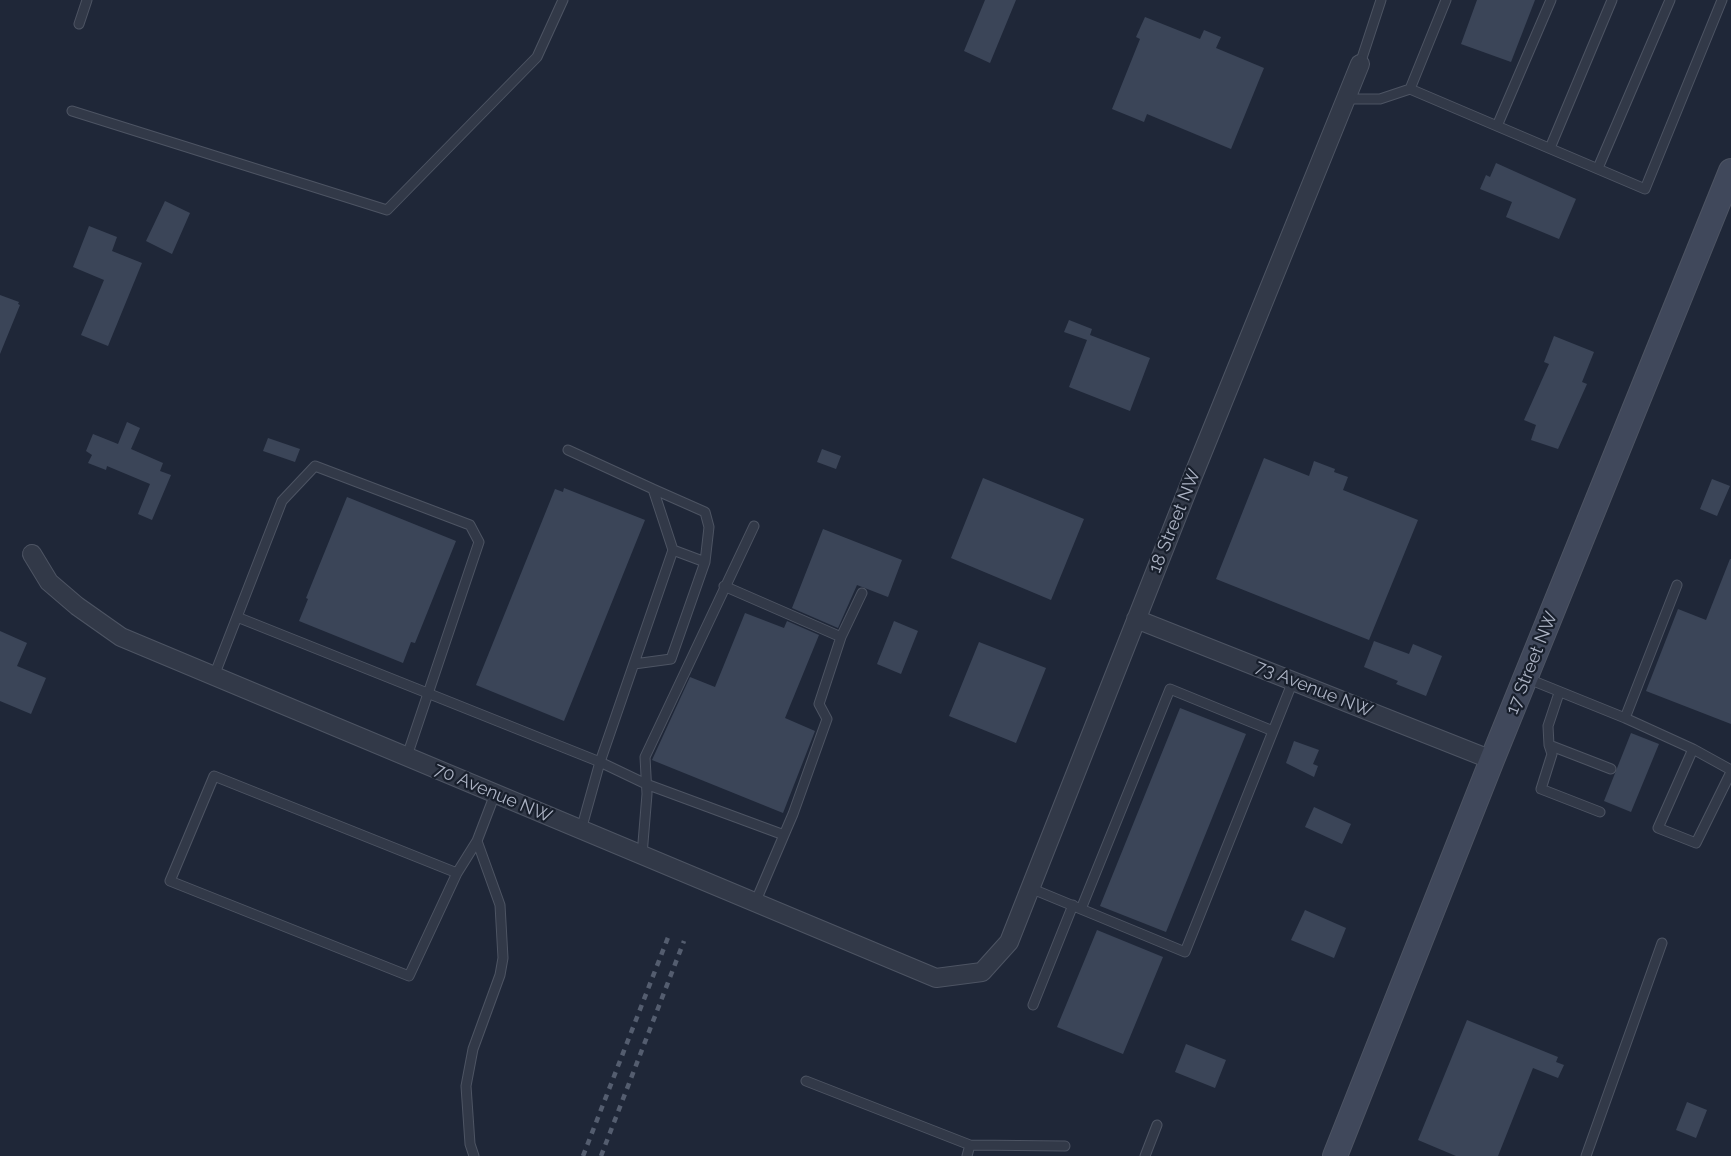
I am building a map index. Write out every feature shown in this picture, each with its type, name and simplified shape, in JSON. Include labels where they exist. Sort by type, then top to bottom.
[{"type":"main road","name":"17 Street NW","points":[[1335,1156],[1492,760],[1731,171]]},
{"type":"street","name":"18 Street NW","points":[[982,972],[1009,942],[1136,619],[1360,64]]},
{"type":"street","name":"70 Avenue NW","points":[[32,554],[49,582],[77,606],[121,637],[936,978],[982,972]]},
{"type":"street","name":"73 Avenue NW","points":[[1136,619],[1492,760]]},
{"type":"lane","points":[[79,24],[87,0]]},
{"type":"lane","points":[[72,111],[387,210],[537,57],[563,0]]},
{"type":"lane","points":[[1360,64],[1381,0]]},
{"type":"lane","points":[[1410,89],[1446,0]]},
{"type":"lane","points":[[1497,126],[1551,0]]},
{"type":"lane","points":[[1550,148],[1612,0]]},
{"type":"lane","points":[[1598,168],[1670,0]]},
{"type":"lane","points":[[1346,99],[1380,99],[1410,89],[1645,189],[1722,0]]},
{"type":"lane","points":[[568,450],[705,512],[709,527],[705,562],[671,659],[634,664]]},
{"type":"lane","points":[[214,676],[282,501],[315,466],[470,525],[479,542],[406,756]]},
{"type":"lane","points":[[581,830],[600,762],[673,550],[653,489]]},
{"type":"lane","points":[[642,855],[646,784],[645,758],[754,526]]},
{"type":"lane","points":[[673,550],[705,562]]},
{"type":"lane","points":[[1625,718],[1677,585]]},
{"type":"lane","points":[[724,586],[841,637]]},
{"type":"lane","points":[[755,903],[784,835],[827,719],[819,704],[841,637],[862,593]]},
{"type":"lane","points":[[237,617],[600,762],[646,784],[784,835]]},
{"type":"lane","points":[[1526,678],[1625,718],[1693,749],[1731,771],[1695,843],[1658,828],[1693,749]]},
{"type":"lane","points":[[1030,888],[1185,952],[1293,681]]},
{"type":"lane","points":[[1033,1005],[1170,689],[1273,731]]},
{"type":"lane","points":[[1559,693],[1548,726],[1552,754],[1541,789],[1600,812]]},
{"type":"lane","points":[[1549,745],[1611,769]]},
{"type":"lane","points":[[457,873],[214,776],[170,881],[409,976],[457,873],[477,841],[495,794]]},
{"type":"lane","points":[[474,1156],[470,1144],[466,1086],[472,1049],[500,975],[503,958],[500,905],[477,841]]},
{"type":"lane","points":[[1586,1156],[1662,943]]},
{"type":"lane","points":[[806,1081],[970,1145],[1065,1146]]},
{"type":"lane","points":[[1145,1156],[1157,1125]]},
{"type":"lane","points":[[465,1156],[470,1144]]},
{"type":"lane","points":[[967,1156],[970,1145]]},
{"type":"building","points":[[985,0],[1016,0],[990,63],[964,51]]},
{"type":"building","points":[[1477,0],[1535,0],[1511,62],[1461,44]]},
{"type":"building","points":[[1145,17],[1200,39],[1204,30],[1221,37],[1216,48],[1264,68],[1231,149],[1147,114],[1144,122],[1112,109],[1140,39],[1136,37]]},
{"type":"building","points":[[1496,163],[1576,199],[1559,239],[1506,217],[1512,202],[1480,189],[1486,175],[1490,177]]},
{"type":"building","points":[[165,201],[190,213],[172,254],[146,241]]},
{"type":"building","points":[[89,226],[117,237],[112,251],[142,263],[108,346],[81,335],[104,280],[73,267]]},
{"type":"building","points":[[0,295],[19,302],[20,305],[0,354]]},
{"type":"building","points":[[1069,320],[1092,329],[1090,335],[1150,358],[1130,411],[1069,387],[1087,340],[1064,332]]},
{"type":"building","points":[[1554,336],[1594,352],[1582,382],[1587,384],[1558,449],[1531,440],[1536,425],[1524,420],[1549,364],[1544,362]]},
{"type":"building","points":[[127,422],[140,428],[131,449],[163,463],[160,471],[171,475],[152,520],[138,514],[150,484],[107,466],[106,470],[88,463],[92,455],[86,451],[93,434],[118,444]]},
{"type":"building","points":[[268,438],[300,449],[295,462],[263,451]]},
{"type":"building","points":[[822,449],[841,456],[836,469],[817,462]]},
{"type":"building","points":[[1264,458],[1309,476],[1314,461],[1335,469],[1334,472],[1348,477],[1343,490],[1418,520],[1369,640],[1216,579]]},
{"type":"building","points":[[983,478],[1084,519],[1051,600],[951,558]]},
{"type":"building","points":[[1712,479],[1730,486],[1717,516],[1700,509]]},
{"type":"building","points":[[564,488],[645,520],[564,721],[476,685],[555,489],[563,492]]},
{"type":"building","points":[[347,497],[456,541],[415,643],[411,642],[403,663],[299,621]]},
{"type":"building","points":[[823,529],[902,560],[888,597],[857,585],[838,628],[792,608]]},
{"type":"building","points":[[1730,559],[1731,724],[1646,691],[1678,609],[1706,620]]},
{"type":"building","points":[[745,613],[784,628],[787,621],[819,635],[785,718],[815,731],[783,813],[652,760],[690,677],[715,687]]},
{"type":"building","points":[[894,621],[918,631],[901,674],[877,664]]},
{"type":"building","points":[[0,631],[27,643],[17,666],[46,678],[31,714],[0,701]]},
{"type":"building","points":[[1374,641],[1409,654],[1413,644],[1442,656],[1426,696],[1396,684],[1398,681],[1364,667]]},
{"type":"building","points":[[979,642],[1046,668],[1016,743],[949,716]]},
{"type":"building","points":[[1180,708],[1246,734],[1166,932],[1100,906]]},
{"type":"building","points":[[1631,733],[1659,744],[1631,812],[1604,801]]},
{"type":"building","points":[[1294,741],[1319,750],[1313,764],[1318,766],[1314,777],[1286,763]]},
{"type":"building","points":[[1314,807],[1351,824],[1342,844],[1305,827]]},
{"type":"building","points":[[1305,910],[1346,928],[1334,958],[1291,940]]},
{"type":"building","points":[[1097,930],[1163,957],[1123,1054],[1057,1027]]},
{"type":"building","points":[[1467,1020],[1558,1057],[1556,1062],[1564,1065],[1558,1078],[1533,1068],[1498,1156],[1456,1156],[1418,1140]]},
{"type":"building","points":[[1186,1044],[1226,1060],[1215,1088],[1175,1072]]},
{"type":"building","points":[[1687,1102],[1707,1110],[1696,1138],[1676,1130]]},
{"type":"railway","points":[[583,1156],[669,935]]},
{"type":"railway","points":[[601,1156],[684,941]]}]
